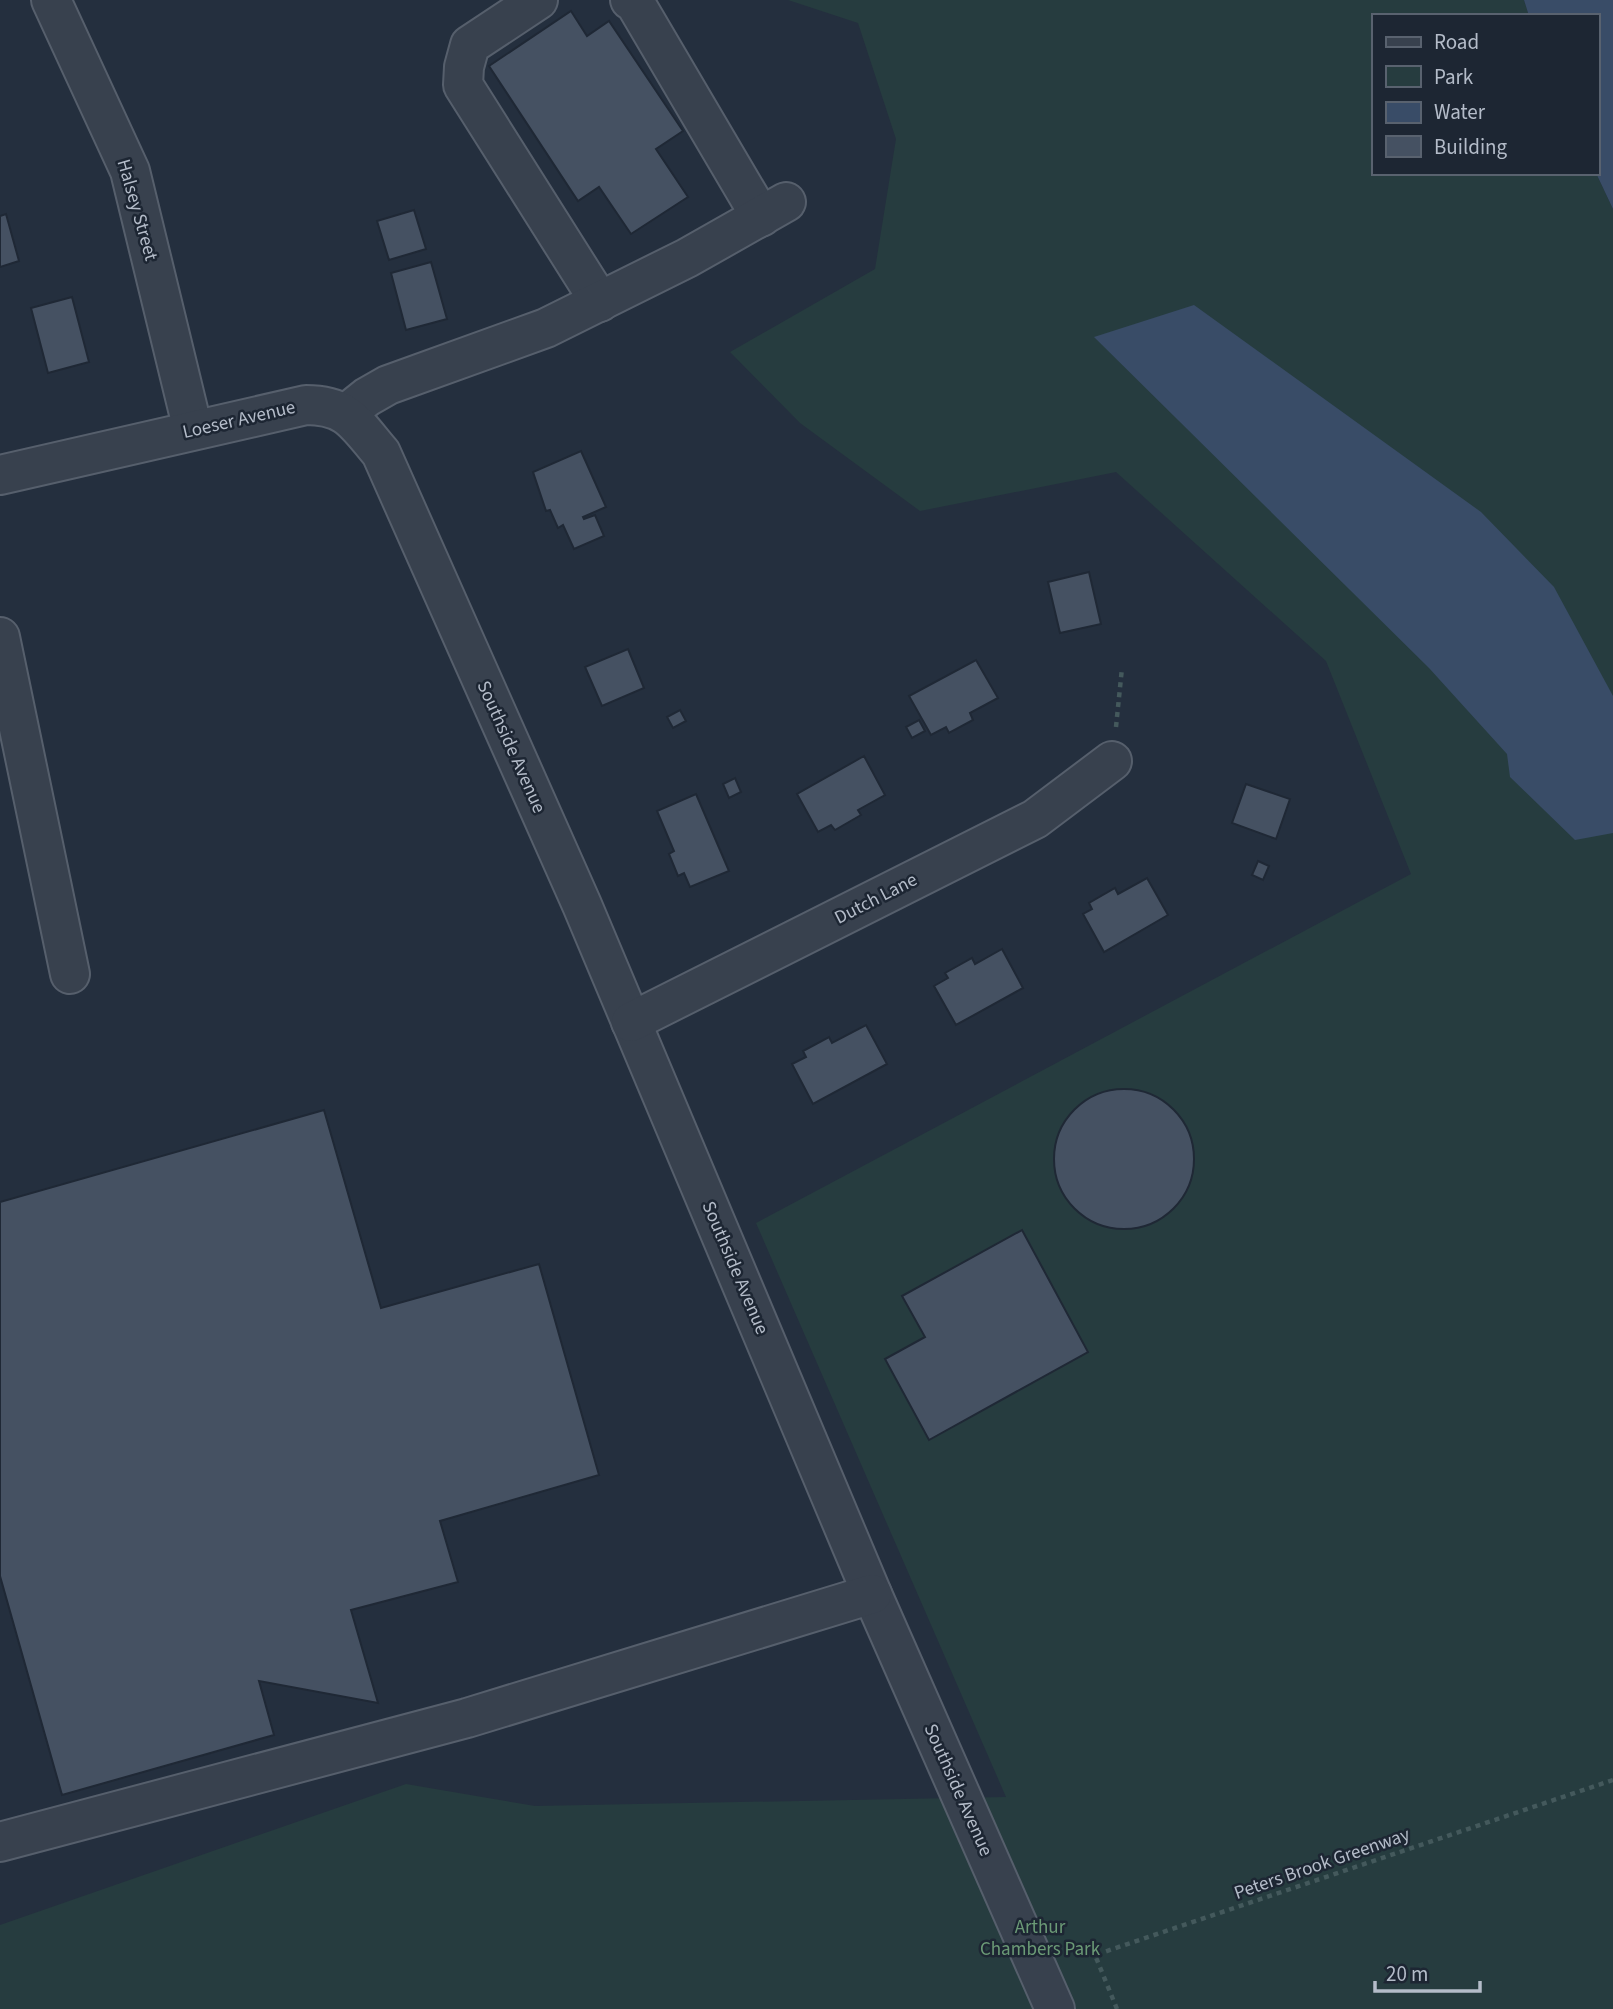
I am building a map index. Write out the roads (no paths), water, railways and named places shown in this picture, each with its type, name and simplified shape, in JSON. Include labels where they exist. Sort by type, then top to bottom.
[{"type":"street","name":"Halsey Street","points":[[51,0],[130,171],[192,430]]},
{"type":"street","points":[[538,0],[470,45],[463,85],[600,302]]},
{"type":"street","points":[[347,413],[367,397],[388,386],[519,340],[600,302],[774,209],[635,3],[630,0]]},
{"type":"street","name":"Loeser Avenue","points":[[0,475],[306,405],[325,405],[347,413]]},
{"type":"street","name":"Southside Avenue","points":[[347,413],[381,453],[631,1022],[872,1594],[1055,2009]]},
{"type":"street","points":[[0,637],[70,974]]},
{"type":"street","name":"Dutch Lane","points":[[631,1022],[1035,820],[1112,761]]},
{"type":"street","points":[[0,1842],[467,1718],[872,1594]]},
{"type":"water","points":[[1524,0],[1613,0],[1613,209],[1597,175],[1599,14],[1528,14]]},
{"type":"water","points":[[1194,305],[1481,512],[1554,587],[1613,696],[1613,833],[1575,840],[1510,777],[1507,754],[1429,668],[1094,337]]},
{"type":"park label","name":"Arthur Chambers Park","points":[[1040,1938]]}]
